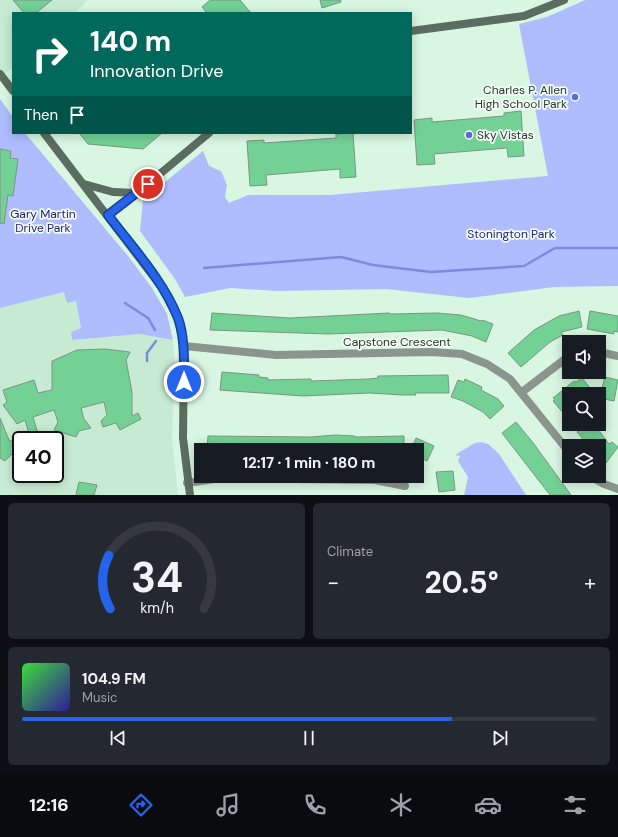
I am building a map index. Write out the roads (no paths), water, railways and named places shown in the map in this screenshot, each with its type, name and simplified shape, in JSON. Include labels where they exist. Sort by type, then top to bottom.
[{"type":"street","points":[[412,31],[524,16],[564,0]]},
{"type":"street","points":[[0,74],[12,90]]},
{"type":"street","points":[[45,134],[163,289],[178,319],[184,346],[183,438],[187,483],[190,495]]},
{"type":"street","points":[[108,215],[137,193],[207,134]]},
{"type":"street","points":[[84,184],[113,192],[137,193]]},
{"type":"street","name":"Capstone Crescent","points":[[184,346],[276,355],[447,352],[475,358],[510,379],[562,443]]},
{"type":"street","points":[[606,353],[618,356]]},
{"type":"street","points":[[522,392],[562,361]]},
{"type":"street","points":[[187,483],[221,478],[375,480],[405,486]]},
{"type":"street","points":[[602,483],[618,489]]},
{"type":"waterway","points":[[204,268],[341,257],[373,265],[431,272],[524,266],[555,248],[618,248]]},
{"type":"waterway","points":[[125,303],[148,318],[155,330]]},
{"type":"waterway","points":[[147,361],[147,353],[156,341]]},
{"type":"place","name":"Charles P. Allen High School Park","points":[[575,97]]},
{"type":"place","name":"Sky Vistas","points":[[469,135]]},
{"type":"park label","name":"Gary Martin Drive Park","points":[[43,221]]},
{"type":"park label","name":"Stonington Park","points":[[511,234]]}]
